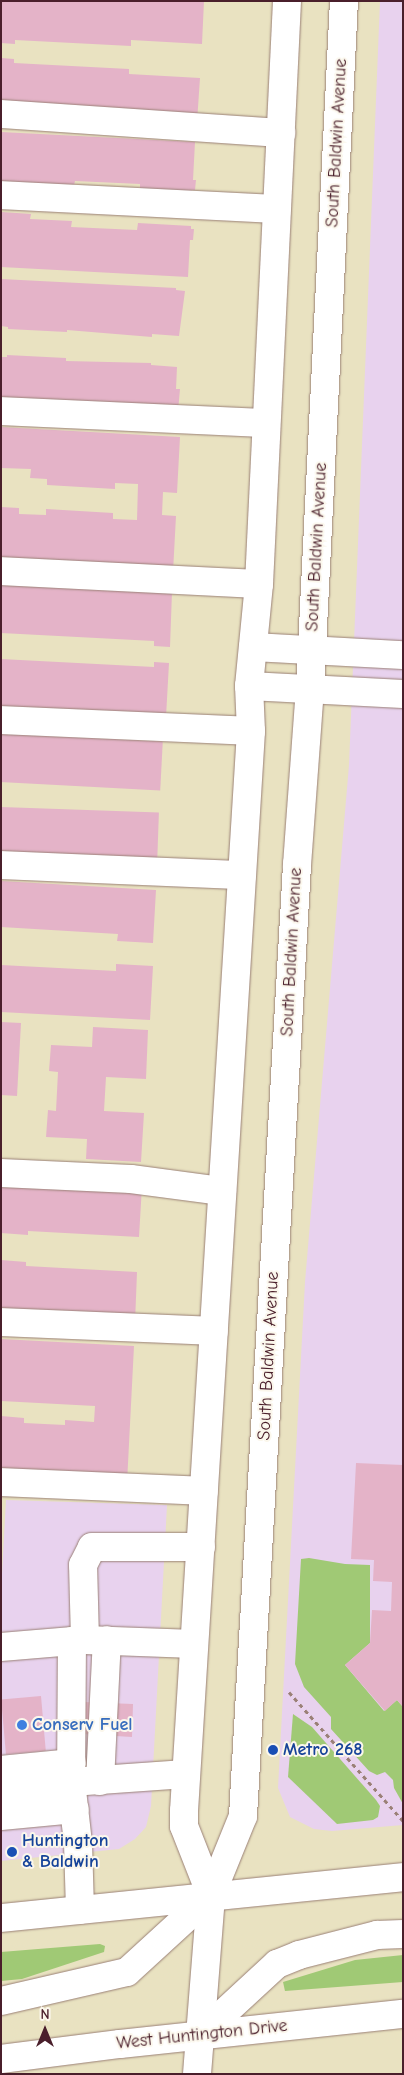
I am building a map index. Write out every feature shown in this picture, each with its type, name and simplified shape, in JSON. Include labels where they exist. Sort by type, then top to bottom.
[{"type":"main road","name":"South Baldwin Avenue","points":[[211,1896],[184,1826],[186,1774],[251,731],[249,686],[259,584],[287,1]]},
{"type":"main road","name":"South Baldwin Avenue","points":[[198,2074],[211,1896],[244,1816],[296,865],[310,688],[344,1]]},
{"type":"main road","points":[[1,114],[281,132]]},
{"type":"main road","points":[[1,195],[277,209]]},
{"type":"main road","points":[[1,411],[266,423]]},
{"type":"main road","points":[[1,571],[259,584]]},
{"type":"main road","points":[[253,647],[403,654]]},
{"type":"main road","points":[[249,686],[403,694]]},
{"type":"main road","points":[[1,720],[251,731]]},
{"type":"main road","points":[[1,865],[242,875]]},
{"type":"main road","points":[[1,1173],[131,1179],[222,1191]]},
{"type":"main road","points":[[1,1322],[213,1338]]},
{"type":"main road","points":[[1,1334],[213,1338]]},
{"type":"main road","points":[[1,1482],[204,1491]]},
{"type":"main road","points":[[109,1780],[97,1640],[84,1565],[92,1547],[201,1547]]},
{"type":"main road","points":[[80,1910],[78,1842],[72,1785],[97,1640]]},
{"type":"main road","points":[[1,1647],[97,1640],[194,1644]]},
{"type":"main road","points":[[1,1770],[72,1785]]},
{"type":"main road","points":[[1,1794],[109,1780],[186,1774]]},
{"type":"main road","points":[[1,1816],[72,1785]]},
{"type":"main road","points":[[1,1918],[403,1877]]},
{"type":"main road","points":[[1,2000],[127,1972],[211,1896]]},
{"type":"main road","points":[[200,2035],[277,1964],[299,1955],[377,1936],[403,1934]]},
{"type":"main road","name":"West Huntington Drive","points":[[1,2059],[200,2035],[403,2014]]},
{"type":"path","points":[[289,1692],[403,1821]]},
{"type":"shaded area","points":[[380,1],[403,1],[403,1825],[332,1831],[314,1829],[290,1817],[278,1788],[305,1282],[349,765]]},
{"type":"shaded area","points":[[6,1500],[167,1505],[151,1806],[146,1827],[135,1839],[119,1849],[1,1861],[1,1593]]},
{"type":"green space","points":[[309,1558],[345,1564],[370,1565],[370,1643],[345,1665],[384,1711],[397,1700],[403,1707],[403,1804],[394,1788],[393,1780],[385,1772],[377,1775],[369,1771],[331,1729],[331,1717],[304,1687],[295,1664],[301,1559]]},
{"type":"green space","points":[[293,1714],[312,1727],[376,1800],[380,1806],[378,1817],[373,1820],[337,1824],[288,1777]]},
{"type":"green space","points":[[100,1944],[105,1946],[104,1952],[22,1979],[1,1981],[1,1952]]},
{"type":"green space","points":[[403,1955],[403,1982],[285,1991],[283,1982],[355,1960]]},
{"type":"building","points":[[1,1],[204,1],[202,44],[131,40],[131,46],[15,40],[15,44],[1,43]]},
{"type":"building","points":[[1,58],[14,59],[14,63],[129,69],[129,74],[200,78],[197,122],[1,106]]},
{"type":"building","points":[[1,132],[195,142],[193,180],[196,180],[195,190],[192,190],[192,193],[140,190],[140,184],[75,181],[74,185],[32,183],[32,189],[1,187]]},
{"type":"building","points":[[1,212],[31,214],[30,219],[72,221],[71,227],[137,230],[138,223],[191,226],[191,229],[194,229],[193,240],[190,240],[188,277],[1,267]]},
{"type":"building","points":[[1,279],[176,288],[176,290],[185,291],[179,336],[152,334],[152,337],[67,330],[67,332],[8,329],[8,327],[1,326]]},
{"type":"building","points":[[7,355],[66,358],[66,361],[151,363],[151,365],[177,367],[176,389],[180,389],[178,411],[1,405],[1,357],[7,357]]},
{"type":"building","points":[[1,427],[180,437],[177,493],[163,492],[162,515],[176,516],[173,572],[1,563],[1,507],[19,508],[19,514],[46,515],[46,509],[113,513],[113,519],[137,520],[138,484],[115,483],[115,489],[47,485],[47,479],[30,478],[31,469],[1,468]]},
{"type":"building","points":[[1,583],[172,592],[170,647],[154,646],[154,641],[1,633]]},
{"type":"building","points":[[1,659],[154,667],[154,662],[169,663],[166,717],[1,708]]},
{"type":"building","points":[[1,733],[163,741],[160,790],[1,782]]},
{"type":"building","points":[[1,807],[159,813],[157,861],[1,856]]},
{"type":"building","points":[[1,881],[156,890],[153,943],[117,941],[118,934],[1,927]]},
{"type":"building","points":[[116,964],[153,966],[150,1020],[1,1012],[1,965],[116,971]]},
{"type":"building","points":[[1,1022],[21,1023],[17,1096],[1,1095]]},
{"type":"building","points":[[93,1027],[148,1030],[146,1079],[106,1077],[104,1111],[144,1113],[141,1162],[86,1159],[87,1139],[46,1137],[48,1110],[56,1111],[58,1072],[49,1071],[51,1045],[92,1047]]},
{"type":"building","points":[[1,1178],[142,1186],[139,1237],[28,1231],[28,1235],[1,1233]]},
{"type":"building","points":[[1,1260],[26,1262],[26,1266],[137,1272],[135,1323],[1,1316]]},
{"type":"building","points":[[1,1339],[134,1346],[127,1483],[1,1476],[1,1416],[24,1418],[24,1423],[65,1425],[65,1420],[94,1422],[95,1406],[1,1401]]},
{"type":"building","points":[[356,1463],[403,1465],[403,1707],[397,1700],[385,1711],[345,1665],[370,1643],[372,1610],[391,1611],[392,1582],[373,1581],[374,1560],[351,1559]]},
{"type":"building","name":"Conserv Fuel","points":[[41,1696],[46,1751],[6,1754],[1,1699]]},
{"type":"building","name":"Conserv Fuel","points":[[83,1702],[133,1704],[132,1737],[66,1733]]},
{"type":"place","name":"Conserv Fuel","points":[[22,1725]]},
{"type":"place","name":"Metro 268","points":[[273,1750]]},
{"type":"place","name":"Huntington & Baldwin","points":[[12,1852]]}]
